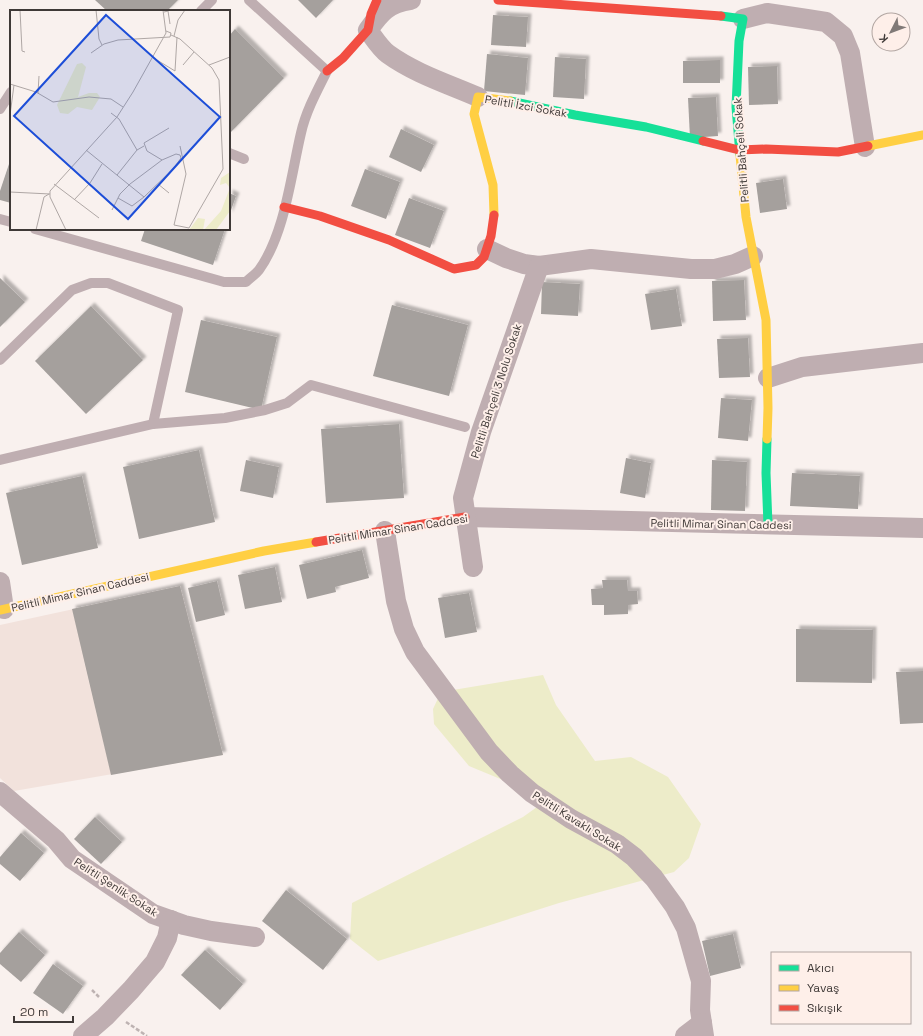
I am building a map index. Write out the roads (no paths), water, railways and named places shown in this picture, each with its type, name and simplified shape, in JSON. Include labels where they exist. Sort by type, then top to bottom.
[{"type":"street","points":[[377,0],[371,14],[368,30],[386,53],[404,64],[478,97]]},
{"type":"street","points":[[326,71],[343,58],[368,30],[380,13],[391,5],[411,0]]},
{"type":"street","points":[[498,0],[610,4],[744,19],[767,13],[826,22],[843,36],[850,53],[865,147]]},
{"type":"street","name":"Pelitli Bahçeli Sokak","points":[[744,19],[738,41],[736,107],[746,217],[766,320],[768,378],[766,474],[768,525]]},
{"type":"street","name":"Pelitli İzci Sokak","points":[[284,207],[320,216],[389,240],[454,268],[464,268],[476,264],[484,257],[491,236],[494,212],[493,185],[474,114],[478,97],[499,99],[575,115],[646,127],[739,150],[766,149],[838,152],[923,135]]},
{"type":"street","points":[[487,248],[506,258],[524,264],[539,266],[591,259],[691,269],[715,269],[735,264],[753,256]]},
{"type":"street","name":"Pelitli Bahçeli 3 Nolu Sokak","points":[[472,567],[463,498],[481,432],[539,266]]},
{"type":"street","points":[[768,378],[802,367],[923,353]]},
{"type":"street","name":"Pelitli Mimar Sinan Caddesi","points":[[2,609],[264,551],[465,517],[923,528]]},
{"type":"street","name":"Pelitli Kavaklı Sokak","points":[[385,531],[396,600],[404,629],[415,652],[489,752],[510,774],[538,797],[617,844],[634,857],[654,878],[675,907],[686,928],[701,981],[700,1010],[703,1030]]},
{"type":"street","points":[[0,582],[2,609]]},
{"type":"street","name":"Pelitli Şenlik Sokak","points":[[0,792],[56,840],[72,859],[153,914],[184,925],[211,931],[255,937]]},
{"type":"street","points":[[83,1036],[112,1009],[154,962],[167,938],[171,920]]},
{"type":"street","points":[[685,1036],[703,1030]]},
{"type":"lane","points":[[202,10],[212,0]]},
{"type":"lane","points":[[39,230],[224,282],[246,282],[259,270],[274,244],[291,183],[301,131],[312,101],[326,71],[249,0]]},
{"type":"lane","points":[[0,109],[10,94]]},
{"type":"lane","points":[[230,153],[244,159]]},
{"type":"lane","points":[[0,219],[10,222]]},
{"type":"lane","points":[[0,360],[72,290],[91,283],[108,283],[178,310],[153,424]]},
{"type":"lane","points":[[0,460],[153,424],[225,418],[265,410],[288,403],[311,385],[466,427]]}]
